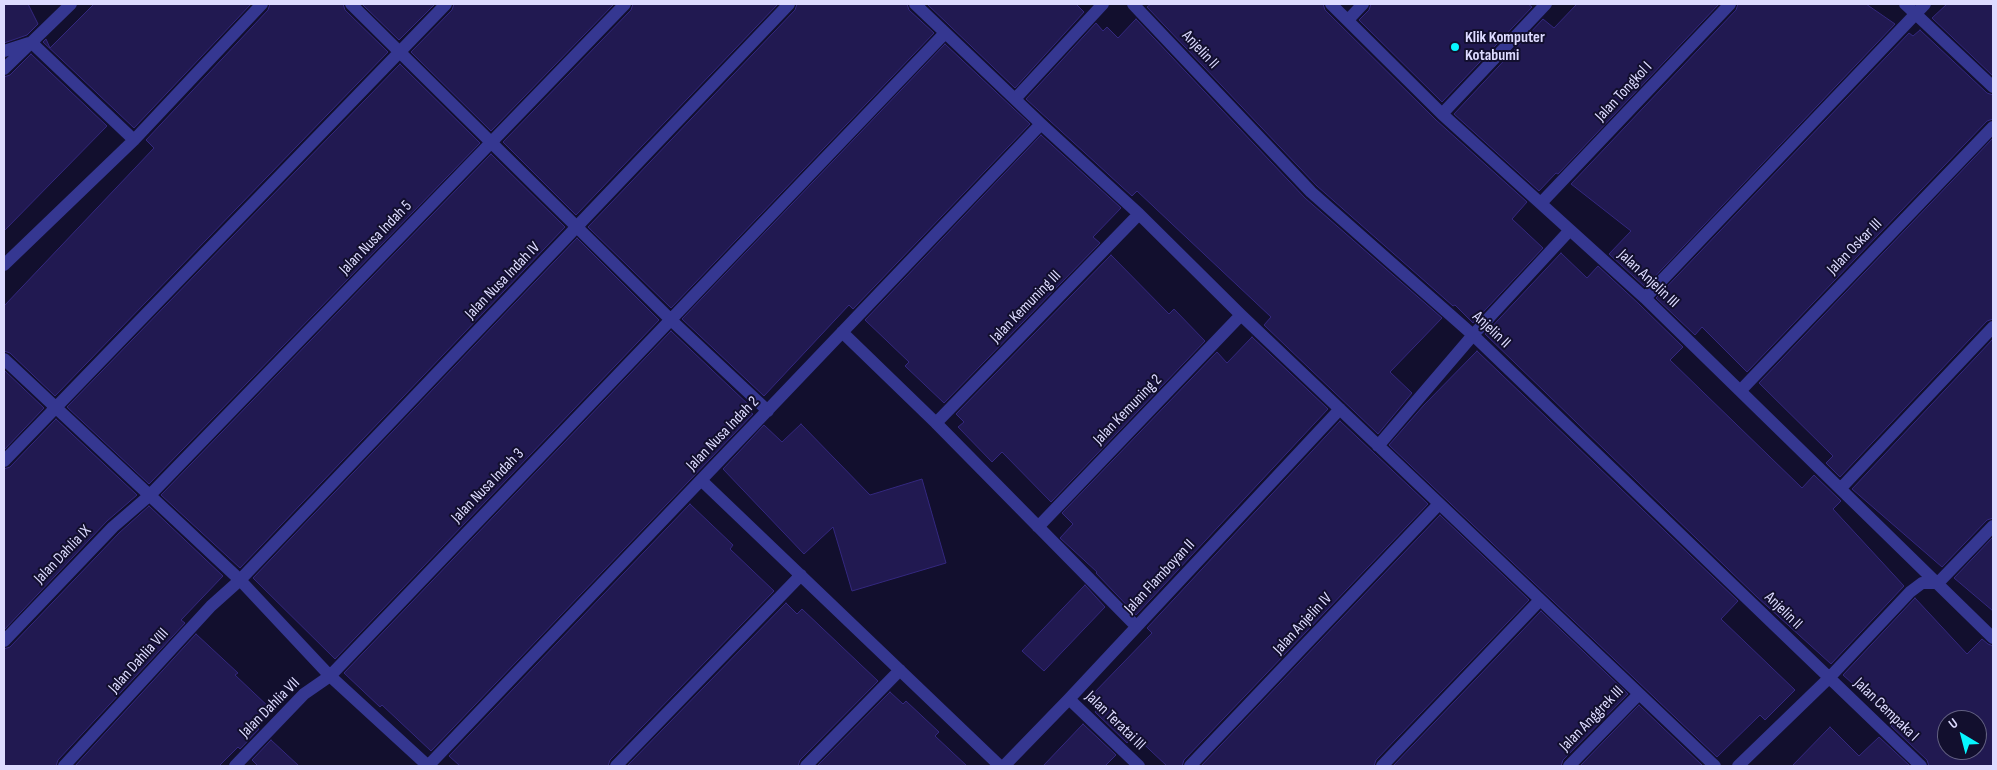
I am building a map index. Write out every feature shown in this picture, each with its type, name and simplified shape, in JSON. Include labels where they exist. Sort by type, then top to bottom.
[{"type":"street","points":[[4,69],[71,4]]},
{"type":"street","points":[[4,265],[134,140],[262,4]]},
{"type":"street","points":[[351,4],[492,141],[576,228],[768,411]]},
{"type":"street","points":[[4,461],[446,4]]},
{"type":"street","name":"Jalan Nusa Indah 5","points":[[150,495],[625,4]]},
{"type":"street","name":"Jalan Nusa Indah IV","points":[[240,580],[788,4]]},
{"type":"street","points":[[915,4],[1014,99],[1139,214],[1241,315],[1715,766]]},
{"type":"street","points":[[1014,99],[1103,4]]},
{"type":"street","name":"Anjelin II","points":[[1133,4],[1311,192],[1473,335],[1828,678]]},
{"type":"street","name":"Jalan Anjelin III","points":[[1331,4],[1442,114],[1645,298],[1993,638]]},
{"type":"street","points":[[1348,20],[1363,4]]},
{"type":"street","points":[[1442,114],[1546,4]]},
{"type":"street","name":"Jalan Tongkol I","points":[[1541,203],[1730,4]]},
{"type":"street","points":[[1905,4],[1993,87]]},
{"type":"street","points":[[1645,298],[1924,4]]},
{"type":"street","name":"Jalan Nusa Indah 3","points":[[330,676],[946,33]]},
{"type":"street","points":[[4,51],[32,43]]},
{"type":"street","points":[[32,43],[134,140]]},
{"type":"street","name":"Jalan Nusa Indah 2","points":[[428,766],[1041,124]]},
{"type":"street","name":"Jalan Oskar III","points":[[1741,390],[1993,127]]},
{"type":"street","name":"Jalan Kemuning III","points":[[936,423],[1139,214]]},
{"type":"street","points":[[1378,446],[1473,335],[1570,230]]},
{"type":"street","name":"Jalan Kemuning 2","points":[[1038,527],[1241,315]]},
{"type":"street","points":[[1841,488],[1993,327]]},
{"type":"street","points":[[842,332],[936,423],[1136,626]]},
{"type":"street","points":[[4,359],[240,580],[330,676],[428,766]]},
{"type":"street","name":"Jalan Flamboyan II","points":[[1002,766],[1069,699],[1340,409]]},
{"type":"street","points":[[702,480],[1002,766]]},
{"type":"street","name":"Jalan Dahlia IX","points":[[4,641],[112,527],[150,495]]},
{"type":"street","name":"Jalan Anjelin IV","points":[[1190,766],[1439,504]]},
{"type":"street","points":[[1738,766],[1828,678],[1910,592],[1922,583],[1938,584],[1993,526]]},
{"type":"street","points":[[616,766],[801,574]]},
{"type":"street","name":"Jalan Dahlia VIII","points":[[64,766],[211,606],[240,580]]},
{"type":"street","points":[[1382,766],[1540,600]]},
{"type":"street","points":[[806,766],[900,670]]},
{"type":"street","name":"Jalan Dahlia VII","points":[[235,766],[304,694],[330,676]]},
{"type":"street","name":"Jalan Cempaka I","points":[[1828,678],[1921,766]]},
{"type":"street","name":"Jalan Anggrek III","points":[[1569,766],[1639,694]]},
{"type":"street","name":"Jalan Teratai III","points":[[1069,699],[1139,766]]},
{"type":"building","points":[[4,4],[28,4],[38,24],[27,35],[4,43]]},
{"type":"building","points":[[94,4],[251,4],[134,128],[43,42],[46,39],[50,48]]},
{"type":"building","points":[[270,4],[343,4],[345,10],[388,52],[55,396],[10,353],[4,351],[4,306],[154,148],[146,140],[268,10]]},
{"type":"building","points":[[362,4],[435,4],[399,40]]},
{"type":"building","points":[[454,4],[614,4],[491,131],[411,52],[452,10]]},
{"type":"building","points":[[633,4],[778,4],[576,215],[503,142],[631,10]]},
{"type":"building","points":[[797,4],[907,4],[909,10],[934,33],[671,308],[588,227],[795,10]]},
{"type":"building","points":[[927,4],[1076,4],[1084,12],[1015,88]]},
{"type":"building","points":[[1151,4],[1323,4],[1325,10],[1436,120],[1527,202],[1512,219],[1543,248],[1473,323],[1455,305],[1453,306],[1317,186],[1147,7]]},
{"type":"building","points":[[1371,4],[1528,4],[1532,7],[1442,102],[1359,20],[1369,10]]},
{"type":"building","points":[[1577,4],[1719,4],[1558,174],[1556,173],[1539,191],[1454,114],[1543,19],[1554,28]]},
{"type":"building","points":[[1738,4],[1866,4],[1895,24],[1645,287],[1609,254],[1631,231],[1571,184],[1736,10]]},
{"type":"building","points":[[1947,4],[1993,4],[1993,76],[1932,18]]},
{"type":"building","points":[[1136,19],[1305,198],[1442,318],[1390,372],[1412,393],[1378,434],[1264,325],[1271,317],[1137,191],[1132,196],[1026,99],[1096,23],[1103,31],[1107,27],[1118,38]]},
{"type":"building","points":[[1920,30],[1987,93],[1993,95],[1993,119],[1987,121],[1747,372],[1702,327],[1695,335],[1656,298],[1909,33],[1913,36]]},
{"type":"building","points":[[945,44],[1030,124],[853,309],[849,305],[764,396],[682,319]]},
{"type":"building","points":[[31,54],[107,126],[4,231],[4,77],[10,75]]},
{"type":"building","points":[[400,64],[480,143],[149,484],[67,407]]},
{"type":"building","points":[[1041,135],[1121,208],[1093,237],[1100,243],[944,403],[905,366],[909,362],[865,320]]},
{"type":"building","points":[[1993,138],[1993,319],[1987,321],[1840,477],[1826,463],[1833,456],[1759,383]]},
{"type":"building","points":[[491,154],[565,227],[240,568],[161,495]]},
{"type":"building","points":[[577,238],[659,320],[335,659],[253,578]]},
{"type":"building","points":[[1561,253],[1587,278],[1598,266],[1639,304],[1683,347],[1670,360],[1802,488],[1814,475],[1841,501],[1833,509],[1904,586],[1831,664],[1757,597],[1485,334]]},
{"type":"building","points":[[1111,255],[1169,314],[1174,309],[1205,341],[1051,502],[1002,452],[992,462],[958,427],[964,422],[956,414]]},
{"type":"building","points":[[671,331],[752,408],[749,411],[753,414],[431,751],[382,705],[380,707],[344,673]]},
{"type":"building","points":[[1252,337],[1328,409],[1136,615],[1097,572],[1060,538],[1073,524],[1062,513],[1217,352],[1227,363]]},
{"type":"building","points":[[1993,339],[1993,518],[1987,520],[1942,567],[1852,489]]},
{"type":"building","points":[[1477,351],[1738,601],[1721,619],[1795,690],[1765,720],[1760,715],[1717,757],[1389,445],[1424,405]]},
{"type":"building","points":[[4,370],[44,408],[4,450]]},
{"type":"building","points":[[56,419],[137,495],[107,521],[4,630],[4,469],[10,467]]},
{"type":"building","points":[[1340,421],[1428,504],[1184,760],[1182,766],[1167,766],[1134,735],[1127,743],[1095,712],[1100,706],[1090,697],[1152,633],[1147,628]]},
{"type":"building","points":[[801,424],[870,495],[922,479],[946,563],[852,591],[833,527],[804,554],[723,469],[764,425],[782,442]]},
{"type":"building","points":[[690,504],[733,545],[730,549],[774,591],[610,760],[608,766],[460,766],[449,756]]},
{"type":"building","points":[[149,506],[223,576],[181,620],[185,623],[58,760],[56,766],[4,766],[4,649],[10,647],[119,533]]},
{"type":"building","points":[[1440,515],[1529,600],[1376,760],[1374,766],[1201,766]]},
{"type":"building","points":[[1993,537],[1993,611],[1954,578]]},
{"type":"building","points":[[1085,585],[1105,607],[1044,671],[1022,651]]},
{"type":"building","points":[[1915,598],[1967,654],[1982,639],[1993,646],[1993,766],[1929,766],[1927,760],[1891,726],[1895,722],[1843,675]]},
{"type":"building","points":[[786,603],[797,614],[802,609],[878,681],[800,760],[798,766],[627,766]]},
{"type":"building","points":[[1541,611],[1628,694],[1563,760],[1561,766],[1393,766]]},
{"type":"building","points":[[196,634],[238,673],[235,675],[272,710],[256,727],[259,729],[240,749],[238,747],[219,766],[75,766]]},
{"type":"building","points":[[890,692],[903,704],[906,701],[939,732],[935,736],[967,766],[817,766]]},
{"type":"building","points":[[1639,705],[1703,766],[1580,766]]},
{"type":"building","points":[[1083,724],[1116,755],[1105,766],[1043,766]]},
{"type":"building","points":[[1830,727],[1859,756],[1879,737],[1910,766],[1792,766]]},
{"type":"building","points":[[271,740],[299,766],[258,766],[252,760]]},
{"type":"place","name":"Klik Komputer Kotabumi","points":[[1455,47]]}]
